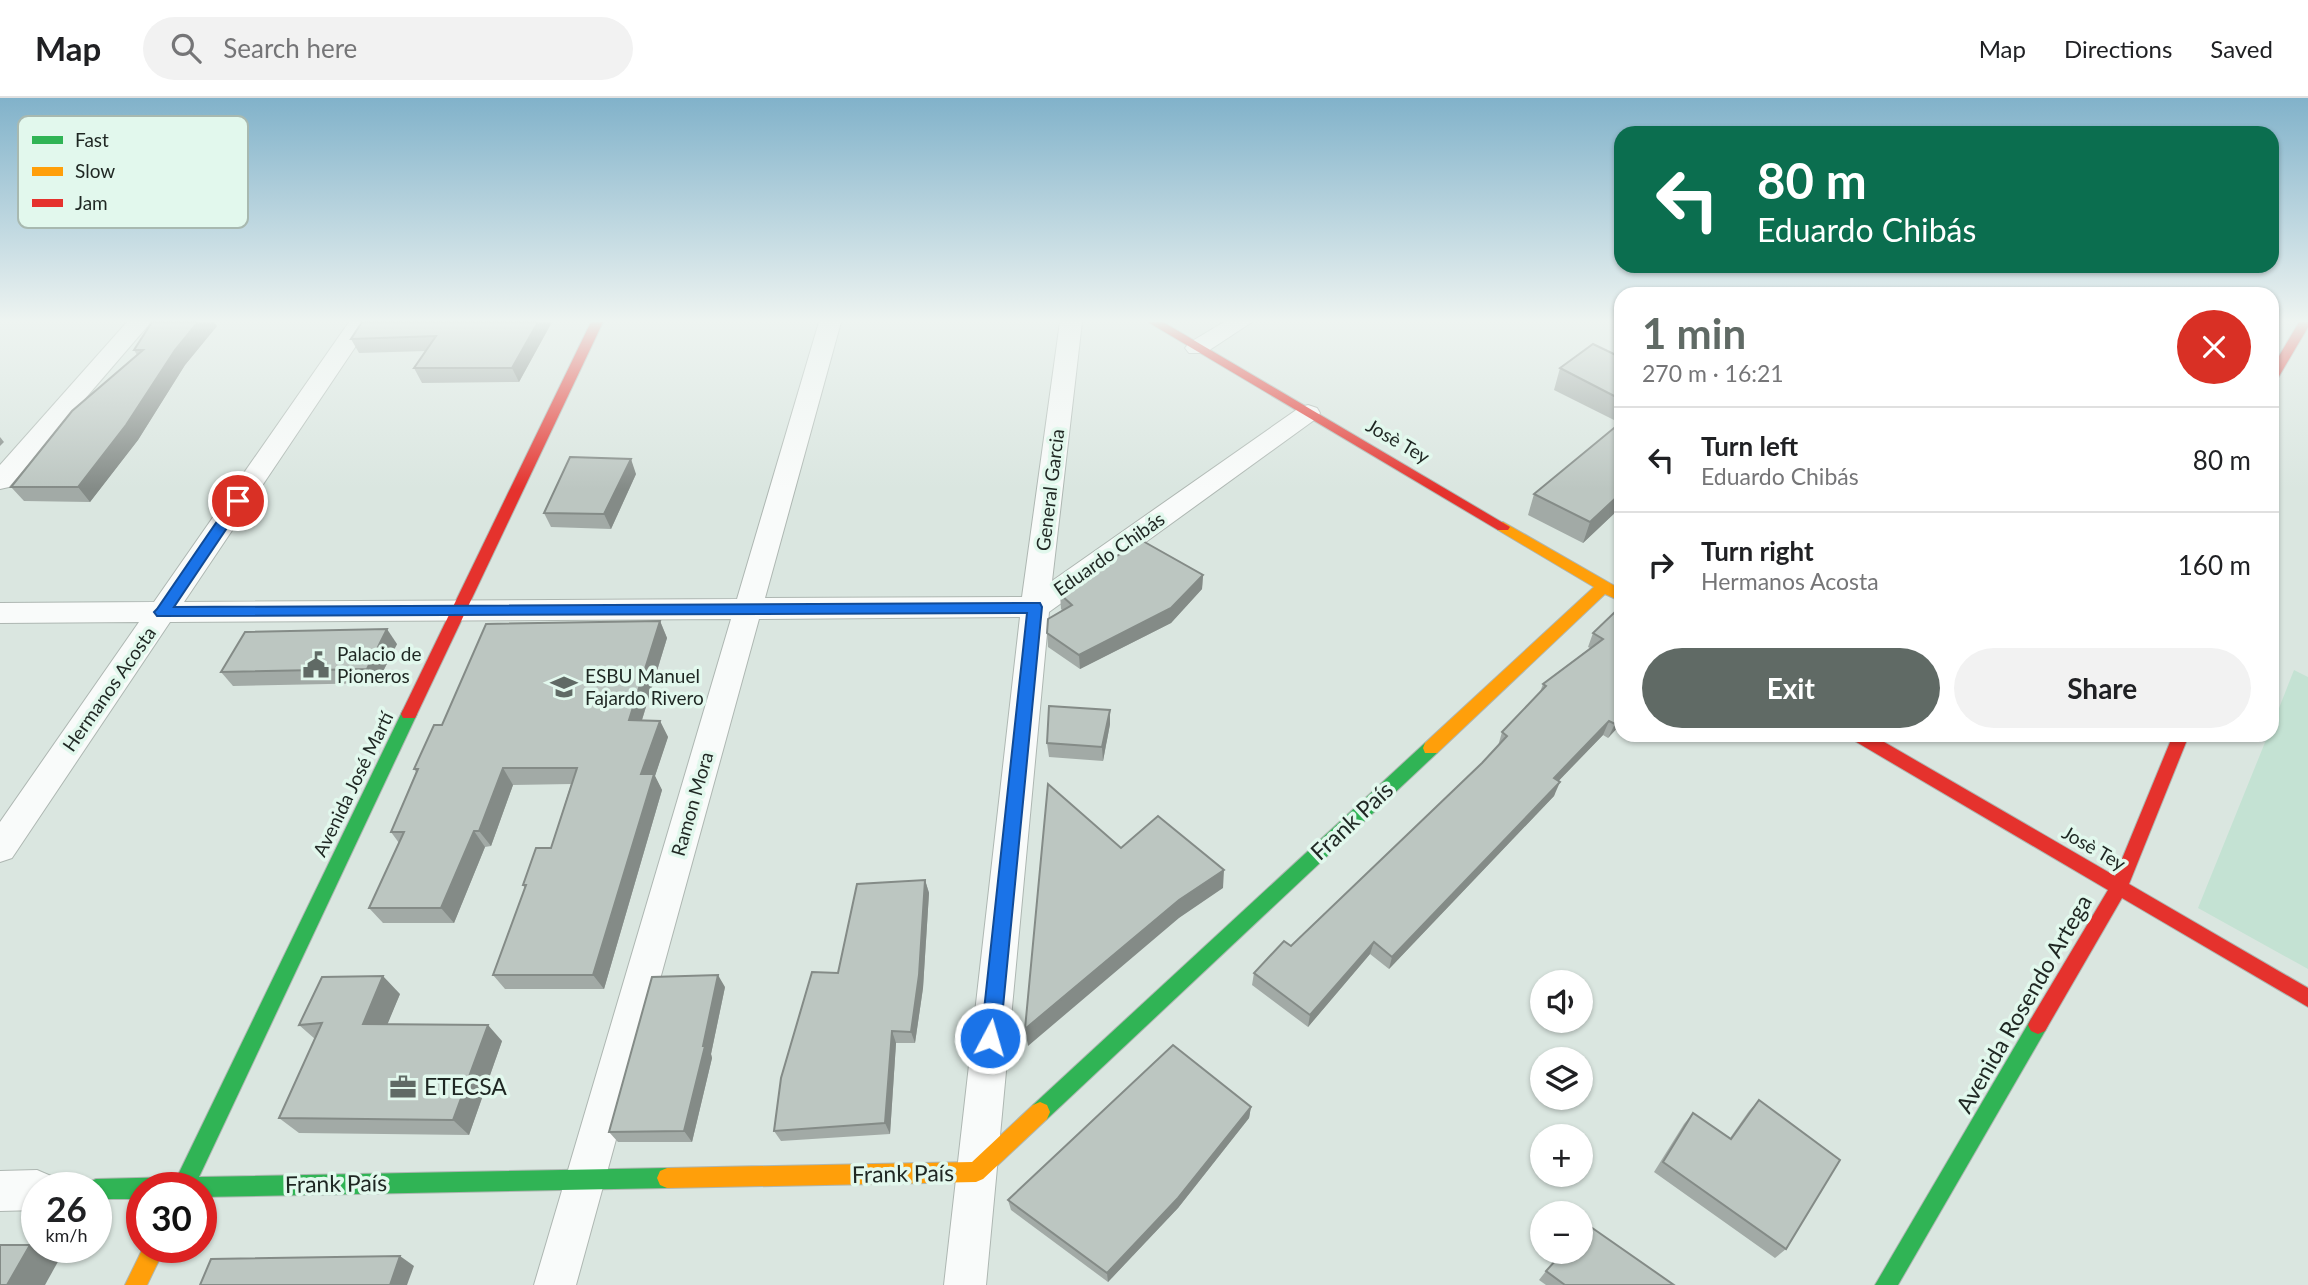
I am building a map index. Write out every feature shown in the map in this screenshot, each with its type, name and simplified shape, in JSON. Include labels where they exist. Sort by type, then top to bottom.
[{"type":"street","points":[[0,481],[91,377]]},
{"type":"street","name":"Hermanos Acosta","points":[[0,848],[323,377]]},
{"type":"street","name":"Avenida José Martí","points":[[191,1172],[571,377]]},
{"type":"street","name":"Ramon Mora","points":[[555,1285],[814,377]]},
{"type":"street","name":"General Garcia","points":[[965,1285],[1035,607],[1063,377]]},
{"type":"street","name":"Josè Tey","points":[[1247,377],[1614,592]]},
{"type":"street","name":"Eduardo Chibás","points":[[0,613],[1035,607],[1308,413]]},
{"type":"street","name":"Frank País","points":[[217,1187],[976,1172],[1604,586]]},
{"type":"street","name":"Josè Tey","points":[[1871,742],[2308,998]]},
{"type":"street","name":"Avenida Rosendo Artega","points":[[1885,1285],[2119,887],[2177,742]]},
{"type":"street","points":[[0,1191],[21,1190]]},
{"type":"street","points":[[136,1285],[147,1263]]},
{"type":"green space","points":[[2294,670],[2308,677],[2308,969],[2198,908],[2265,742],[2279,742],[2279,708]]},
{"type":"building","points":[[111,377],[157,377],[126,425],[78,487],[11,487],[72,411]]},
{"type":"building","points":[[1578,377],[1614,377],[1614,396]]},
{"type":"building","points":[[1614,428],[1614,500],[1590,522],[1534,494]]},
{"type":"building","points":[[570,457],[631,459],[604,514],[544,513]]},
{"type":"building","points":[[1141,540],[1203,575],[1171,608],[1079,655],[1047,633],[1048,619],[1072,605],[1060,594]]},
{"type":"building","points":[[1614,613],[1614,724],[1609,721],[1554,778],[1560,782],[1392,957],[1374,942],[1310,1015],[1254,973],[1284,941],[1291,946],[1482,763],[1507,736],[1502,732],[1546,686],[1543,684],[1603,639],[1593,633]]},
{"type":"building","points":[[660,621],[629,720],[660,721],[641,774],[654,774],[593,975],[493,975],[526,885],[523,885],[536,848],[551,848],[577,768],[503,768],[479,831],[474,831],[441,908],[369,908],[404,832],[391,832],[418,769],[414,769],[434,725],[442,725],[486,624]]},
{"type":"building","points":[[387,629],[367,669],[221,672],[245,632]]},
{"type":"building","points":[[1049,706],[1110,710],[1102,747],[1047,743]]},
{"type":"building","points":[[1048,784],[1121,848],[1158,816],[1224,870],[1179,900],[1025,1029]]},
{"type":"building","points":[[925,880],[919,975],[911,1032],[892,1031],[885,1123],[774,1131],[781,1078],[812,972],[838,973],[857,884]]},
{"type":"building","points":[[718,975],[705,1046],[684,1131],[609,1132],[652,977]]},
{"type":"building","points":[[383,976],[363,1024],[488,1025],[453,1120],[279,1118],[322,1023],[299,1025],[322,977]]},
{"type":"building","points":[[1173,1045],[1251,1107],[1178,1198],[1107,1273],[1008,1200]]},
{"type":"building","points":[[1759,1100],[1840,1160],[1786,1249],[1663,1162],[1693,1113],[1731,1139]]},
{"type":"building","points":[[1593,1228],[1674,1285],[1565,1285],[1546,1271],[1552,1264],[1593,1264]]},
{"type":"building","points":[[0,1245],[21,1245],[21,1261],[7,1285],[0,1285]]},
{"type":"building","points":[[400,1256],[390,1285],[200,1285],[209,1263],[217,1263],[217,1259]]},
{"type":"traffic: fast","points":[[191,1172],[409,714]]},
{"type":"traffic: fast","points":[[1040,1112],[1431,748]]},
{"type":"traffic: fast","points":[[1886,1285],[2038,1025]]},
{"type":"traffic: fast","points":[[112,1189],[667,1178]]},
{"type":"traffic: slow","points":[[1503,527],[1614,592]]},
{"type":"traffic: slow","points":[[1431,748],[1604,586]]},
{"type":"traffic: slow","points":[[667,1178],[976,1172],[1040,1112]]},
{"type":"traffic: slow","points":[[136,1285],[147,1263]]},
{"type":"traffic: jam","points":[[409,714],[570,377]]},
{"type":"traffic: jam","points":[[1248,377],[1503,527]]},
{"type":"traffic: jam","points":[[1871,742],[2308,998]]},
{"type":"traffic: jam","points":[[2038,1025],[2119,887],[2178,742]]},
{"type":"place","name":"Palacio de Pioneros","points":[[316,665]]},
{"type":"place","name":"ESBU Manuel Fajardo Rivero","points":[[564,687]]},
{"type":"place","name":"ETECSA","points":[[403,1087]]},
{"type":"route","points":[[238,501],[162,612],[1035,607],[990,1038]]}]
